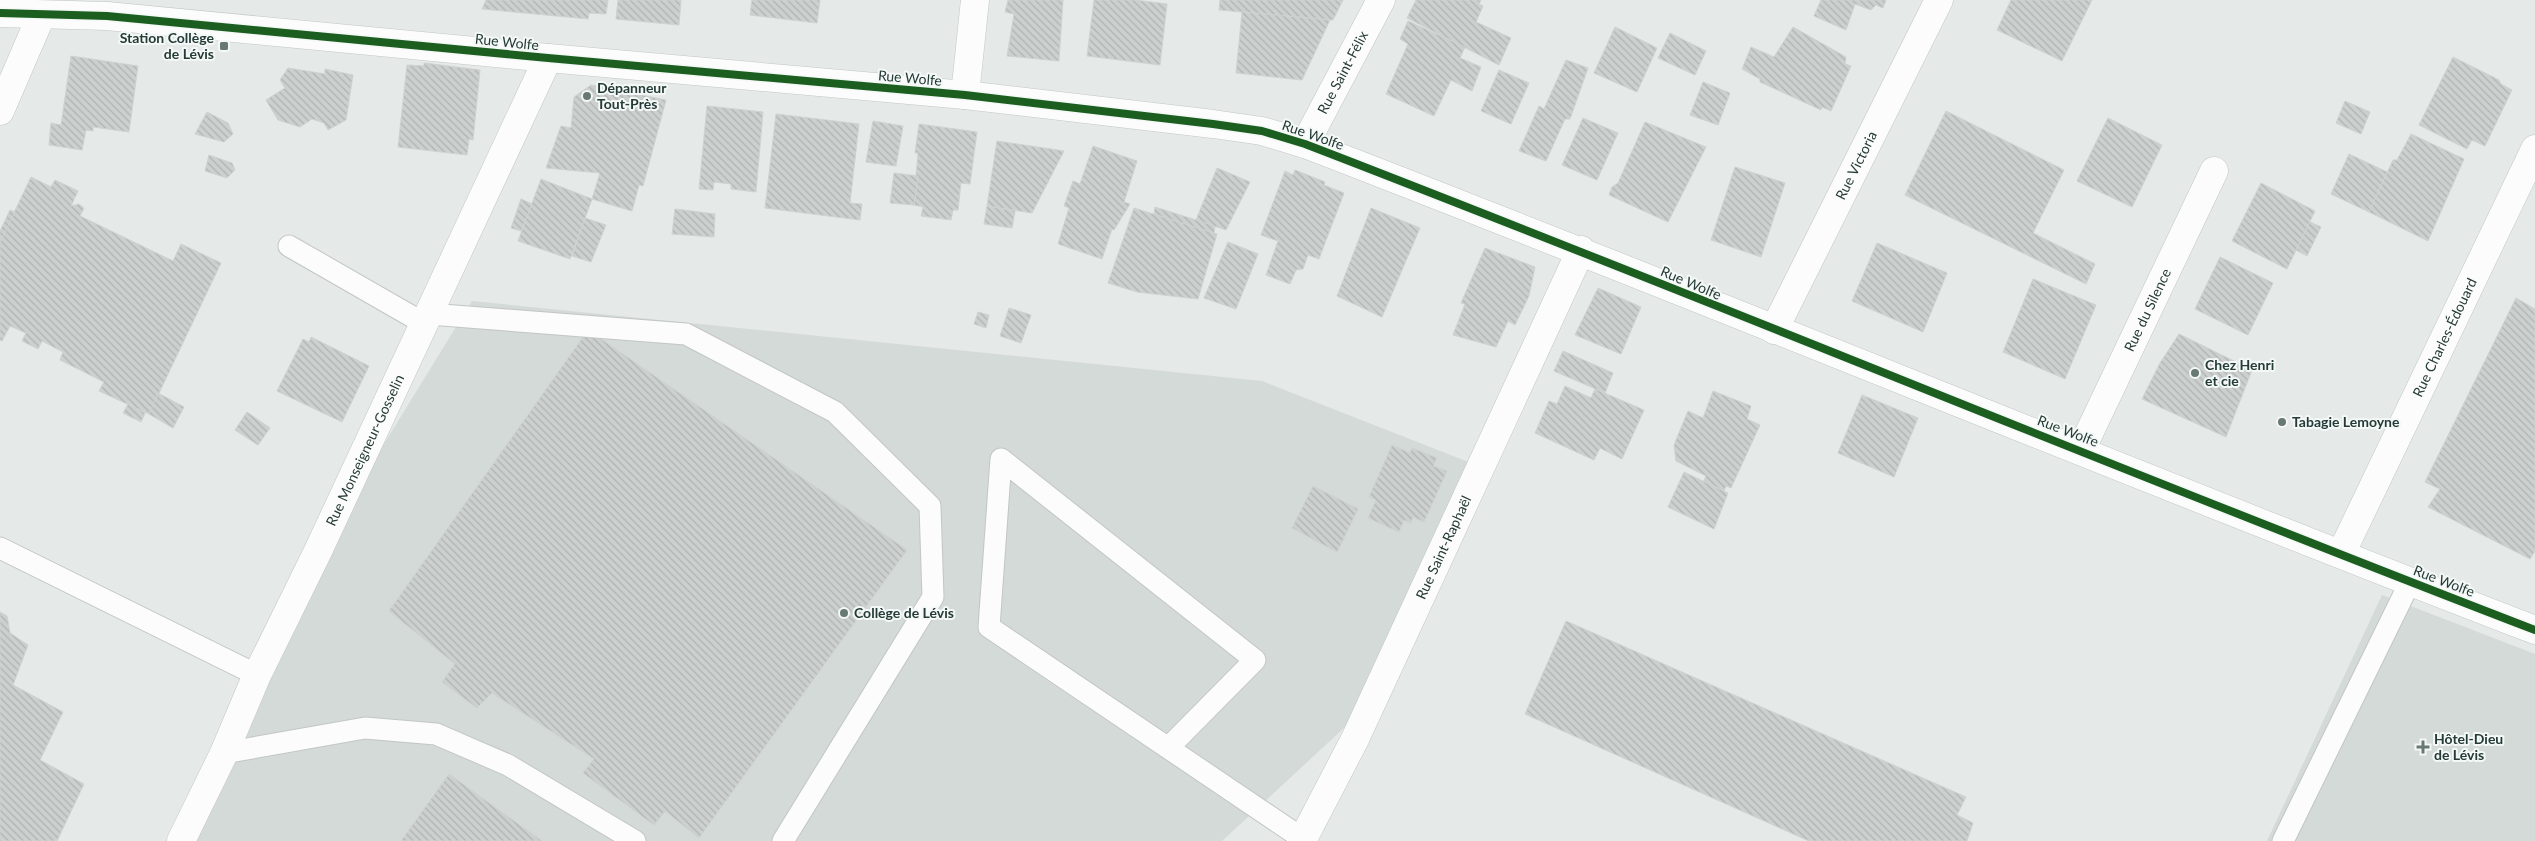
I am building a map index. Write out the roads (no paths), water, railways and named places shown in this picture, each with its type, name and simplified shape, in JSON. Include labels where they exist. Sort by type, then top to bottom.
[{"type":"street","points":[[965,95],[975,0]]},
{"type":"street","name":"Rue Saint-Félix","points":[[1305,144],[1380,0]]},
{"type":"street","name":"Rue Victoria","points":[[1774,330],[1939,0]]},
{"type":"street","name":"Rue Wolfe","points":[[0,13],[41,16],[108,8],[548,58],[965,95],[1213,124],[1262,132],[1305,144],[1581,250],[1774,330],[2535,630]]},
{"type":"street","points":[[0,111],[41,16]]},
{"type":"street","name":"Rue Monseigneur-Gosselin","points":[[180,841],[224,753],[257,675],[318,551],[548,58]]},
{"type":"street","name":"Rue Charles-Édouard","points":[[2341,554],[2535,149]]},
{"type":"street","name":"Rue du Silence","points":[[2081,450],[2214,171]]},
{"type":"street","name":"Rue Saint-Raphaël","points":[[1303,840],[1355,739],[1581,250]]},
{"type":"lane","points":[[289,246],[427,319],[686,334],[835,412],[930,506],[933,597],[784,841]]},
{"type":"lane","points":[[1168,748],[1255,660],[1001,459],[989,627],[1303,840]]},
{"type":"lane","points":[[0,548],[257,675]]},
{"type":"lane","points":[[2283,841],[2410,582]]},
{"type":"lane","points":[[224,753],[365,728],[436,734],[508,765],[635,841]]},
{"type":"place","name":"Station Collège de Lévis","points":[[224,46]]},
{"type":"place","name":"Dépanneur Tout-Près","points":[[587,96]]},
{"type":"place","name":"Chez Henri et cie","points":[[2195,373]]},
{"type":"place","name":"Tabagie Lemoyne","points":[[2282,422]]},
{"type":"place","name":"Collège de Lévis","points":[[844,613]]},
{"type":"place","name":"Hôtel-Dieu de Lévis","points":[[2423,747]]}]
